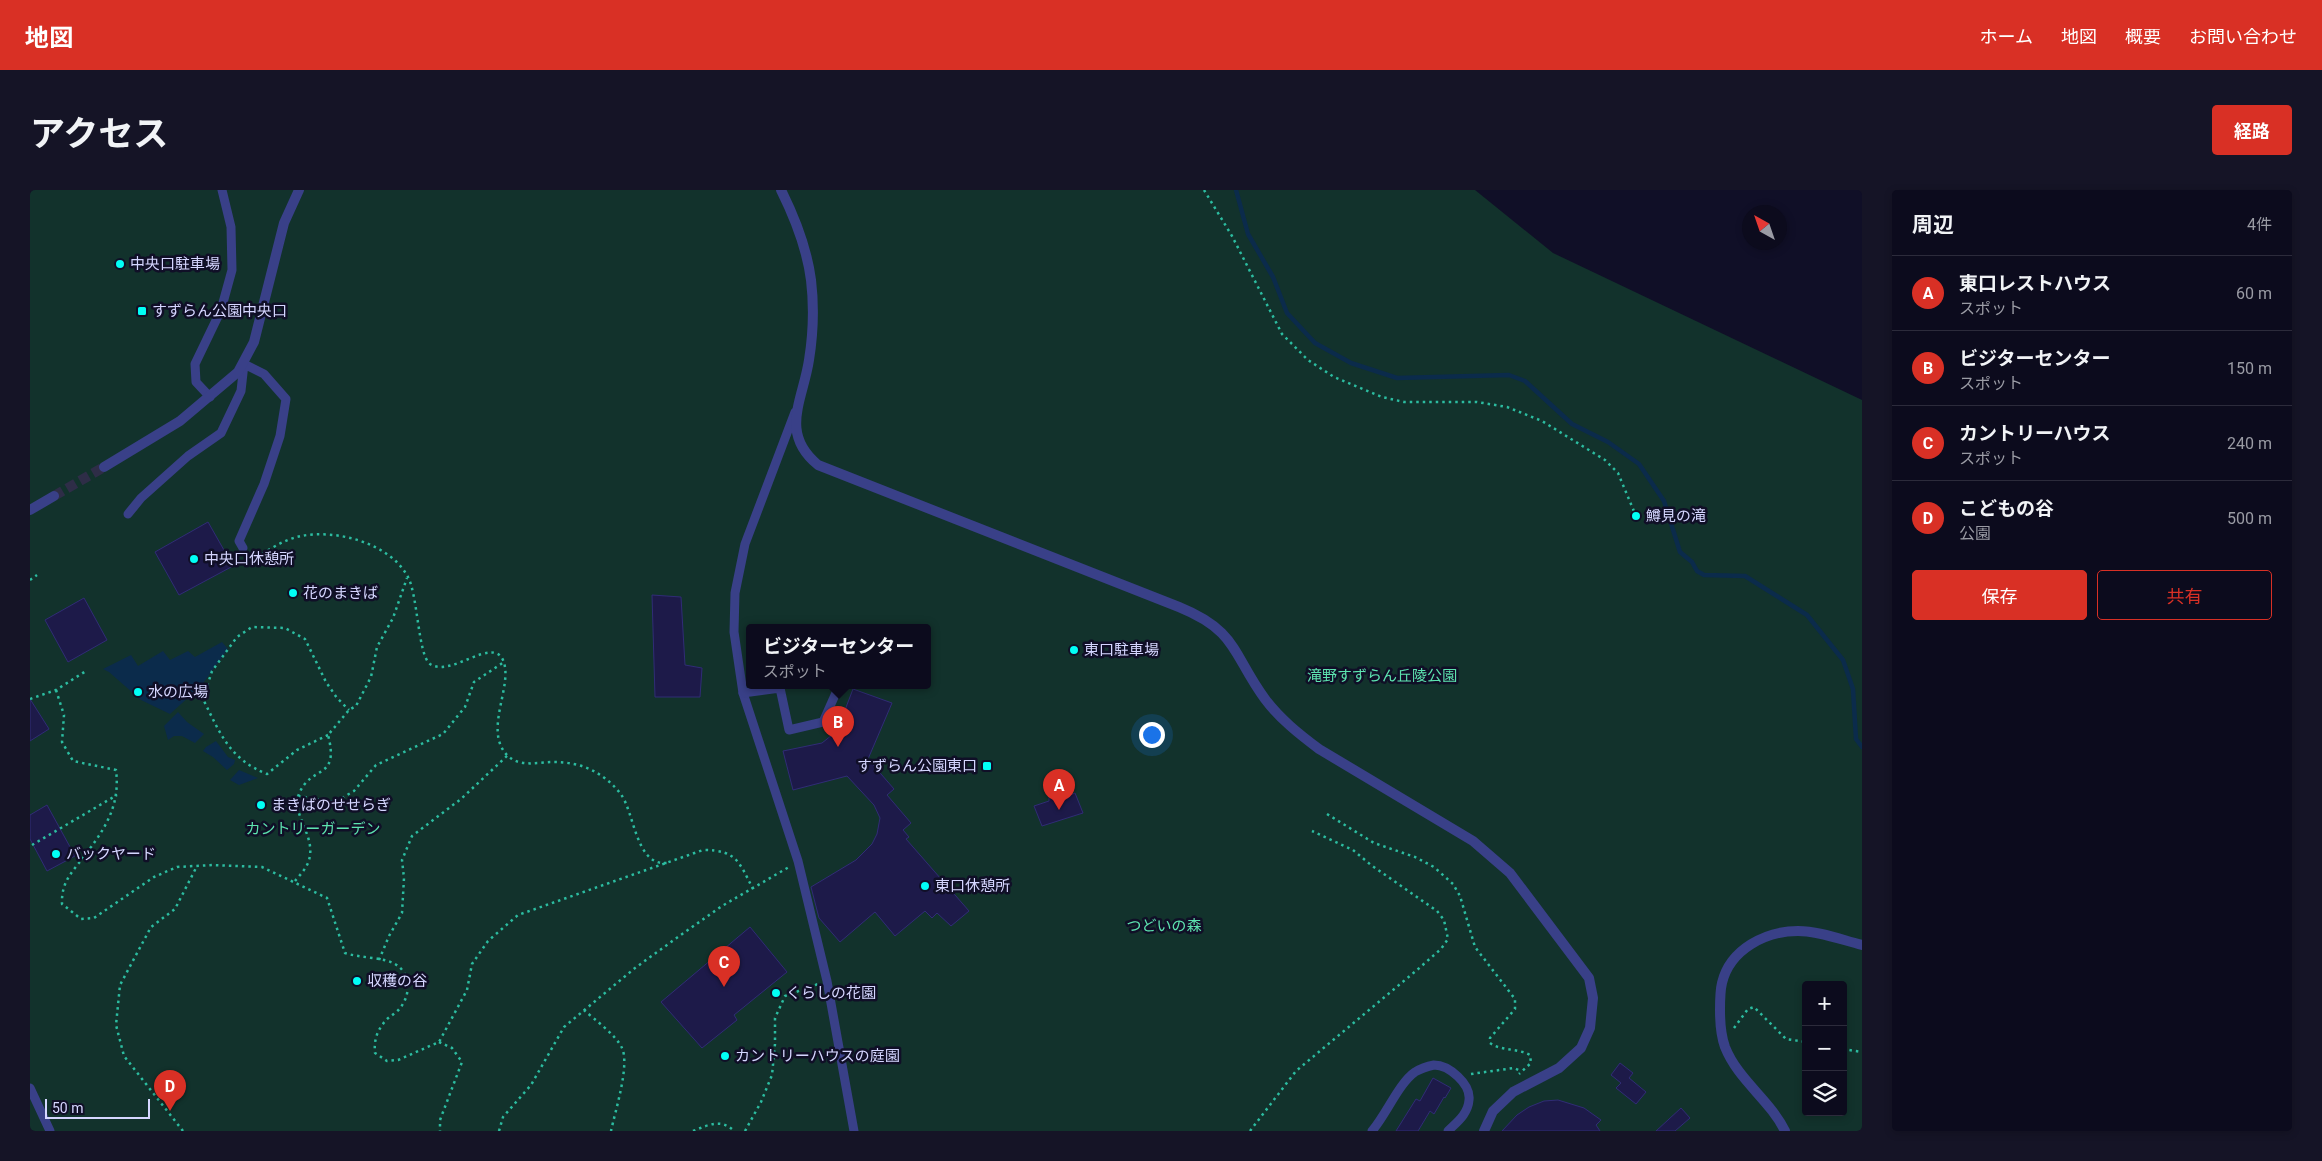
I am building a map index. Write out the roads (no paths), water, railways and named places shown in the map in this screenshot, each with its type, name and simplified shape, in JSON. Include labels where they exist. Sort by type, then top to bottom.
[{"type":"street","points":[[104,467],[180,421],[210,397],[238,372],[244,364],[254,342],[266,305],[284,224],[299,190]]},
{"type":"street","points":[[781,190],[791,209],[807,255],[811,281],[809,358],[806,379],[796,412],[799,443],[808,457],[818,465],[1179,607],[1218,627],[1228,637],[1265,698],[1278,714],[1318,749],[1473,841],[1510,873],[1589,978],[1593,998],[1590,1028],[1581,1048],[1559,1068],[1513,1092],[1493,1111],[1484,1131]]},
{"type":"street","points":[[30,510],[54,496]]},
{"type":"street","points":[[1785,1131],[1766,1103],[1732,1060],[1724,1041],[1720,1021],[1722,983],[1728,967],[1739,952],[1756,941],[1799,931],[1862,945]]},
{"type":"lane","points":[[210,397],[196,382],[195,364],[221,310],[232,270],[231,227],[222,190]]},
{"type":"lane","points":[[128,514],[141,498],[188,456],[221,433],[241,391],[244,364],[264,374],[286,399],[280,436],[264,484],[239,541],[242,548]]},
{"type":"lane","points":[[796,412],[745,544],[735,593],[734,632],[743,693],[798,861],[827,981],[854,1131]]},
{"type":"lane","points":[[743,693],[773,689]]},
{"type":"lane","points":[[780,689],[789,730],[823,722],[837,689]]},
{"type":"lane","points":[[1372,1131],[1408,1077],[1417,1071],[1434,1065],[1451,1070],[1465,1086],[1470,1099],[1464,1116],[1448,1131]]},
{"type":"lane","points":[[30,1088],[50,1131]]},
{"type":"water","points":[[222,642],[228,649],[201,686],[170,714],[141,700],[103,669],[131,655],[138,666],[163,651],[170,660],[188,651],[195,657]]},
{"type":"water","points":[[178,712],[187,722],[204,734],[195,743],[182,736],[174,736],[168,740],[164,726]]},
{"type":"water","points":[[216,741],[228,757],[235,760],[234,764],[227,770],[213,757],[203,751]]},
{"type":"water","points":[[239,770],[258,778],[239,785],[230,780]]},
{"type":"waterway","points":[[1236,190],[1248,234],[1273,277],[1287,313],[1315,343],[1351,363],[1397,378],[1509,375],[1525,381],[1572,424],[1608,442],[1639,464],[1664,501],[1680,552],[1692,562],[1697,571],[1704,575],[1745,576],[1807,615],[1843,660],[1853,689],[1856,739],[1862,747]]},
{"type":"tunnel","points":[[54,496],[104,467]]},
{"type":"place","name":"中央口駐車場","points":[[120,264]]},
{"type":"place","name":"すずらん公園中央口","points":[[142,311]]},
{"type":"place","name":"鱒見の滝","points":[[1636,516]]},
{"type":"place","name":"中央口休憩所","points":[[194,559]]},
{"type":"place","name":"花のまきば","points":[[293,593]]},
{"type":"place","name":"東口駐車場","points":[[1074,650]]},
{"type":"place","name":"水の広場","points":[[138,692]]},
{"type":"place","name":"ビジターセンター","points":[[838,747]]},
{"type":"place","name":"すずらん公園東口","points":[[987,766]]},
{"type":"place","name":"まきばのせせらぎ","points":[[261,805]]},
{"type":"place","name":"東口レストハウス","points":[[1059,810]]},
{"type":"place","name":"バックヤード","points":[[56,854]]},
{"type":"place","name":"東口休憩所","points":[[925,886]]},
{"type":"place","name":"収穫の谷","points":[[357,981]]},
{"type":"place","name":"カントリーハウス","points":[[724,987]]},
{"type":"place","name":"くらしの花園","points":[[776,993]]},
{"type":"place","name":"カントリーハウスの庭園","points":[[725,1056]]},
{"type":"place","name":"こどもの谷","points":[[170,1111]]},
{"type":"park label","name":"滝野すずらん丘陵公園","points":[[1382,676]]},
{"type":"park label","name":"カントリーガーデン","points":[[313,829]]},
{"type":"park label","name":"つどいの森","points":[[1164,926]]}]
